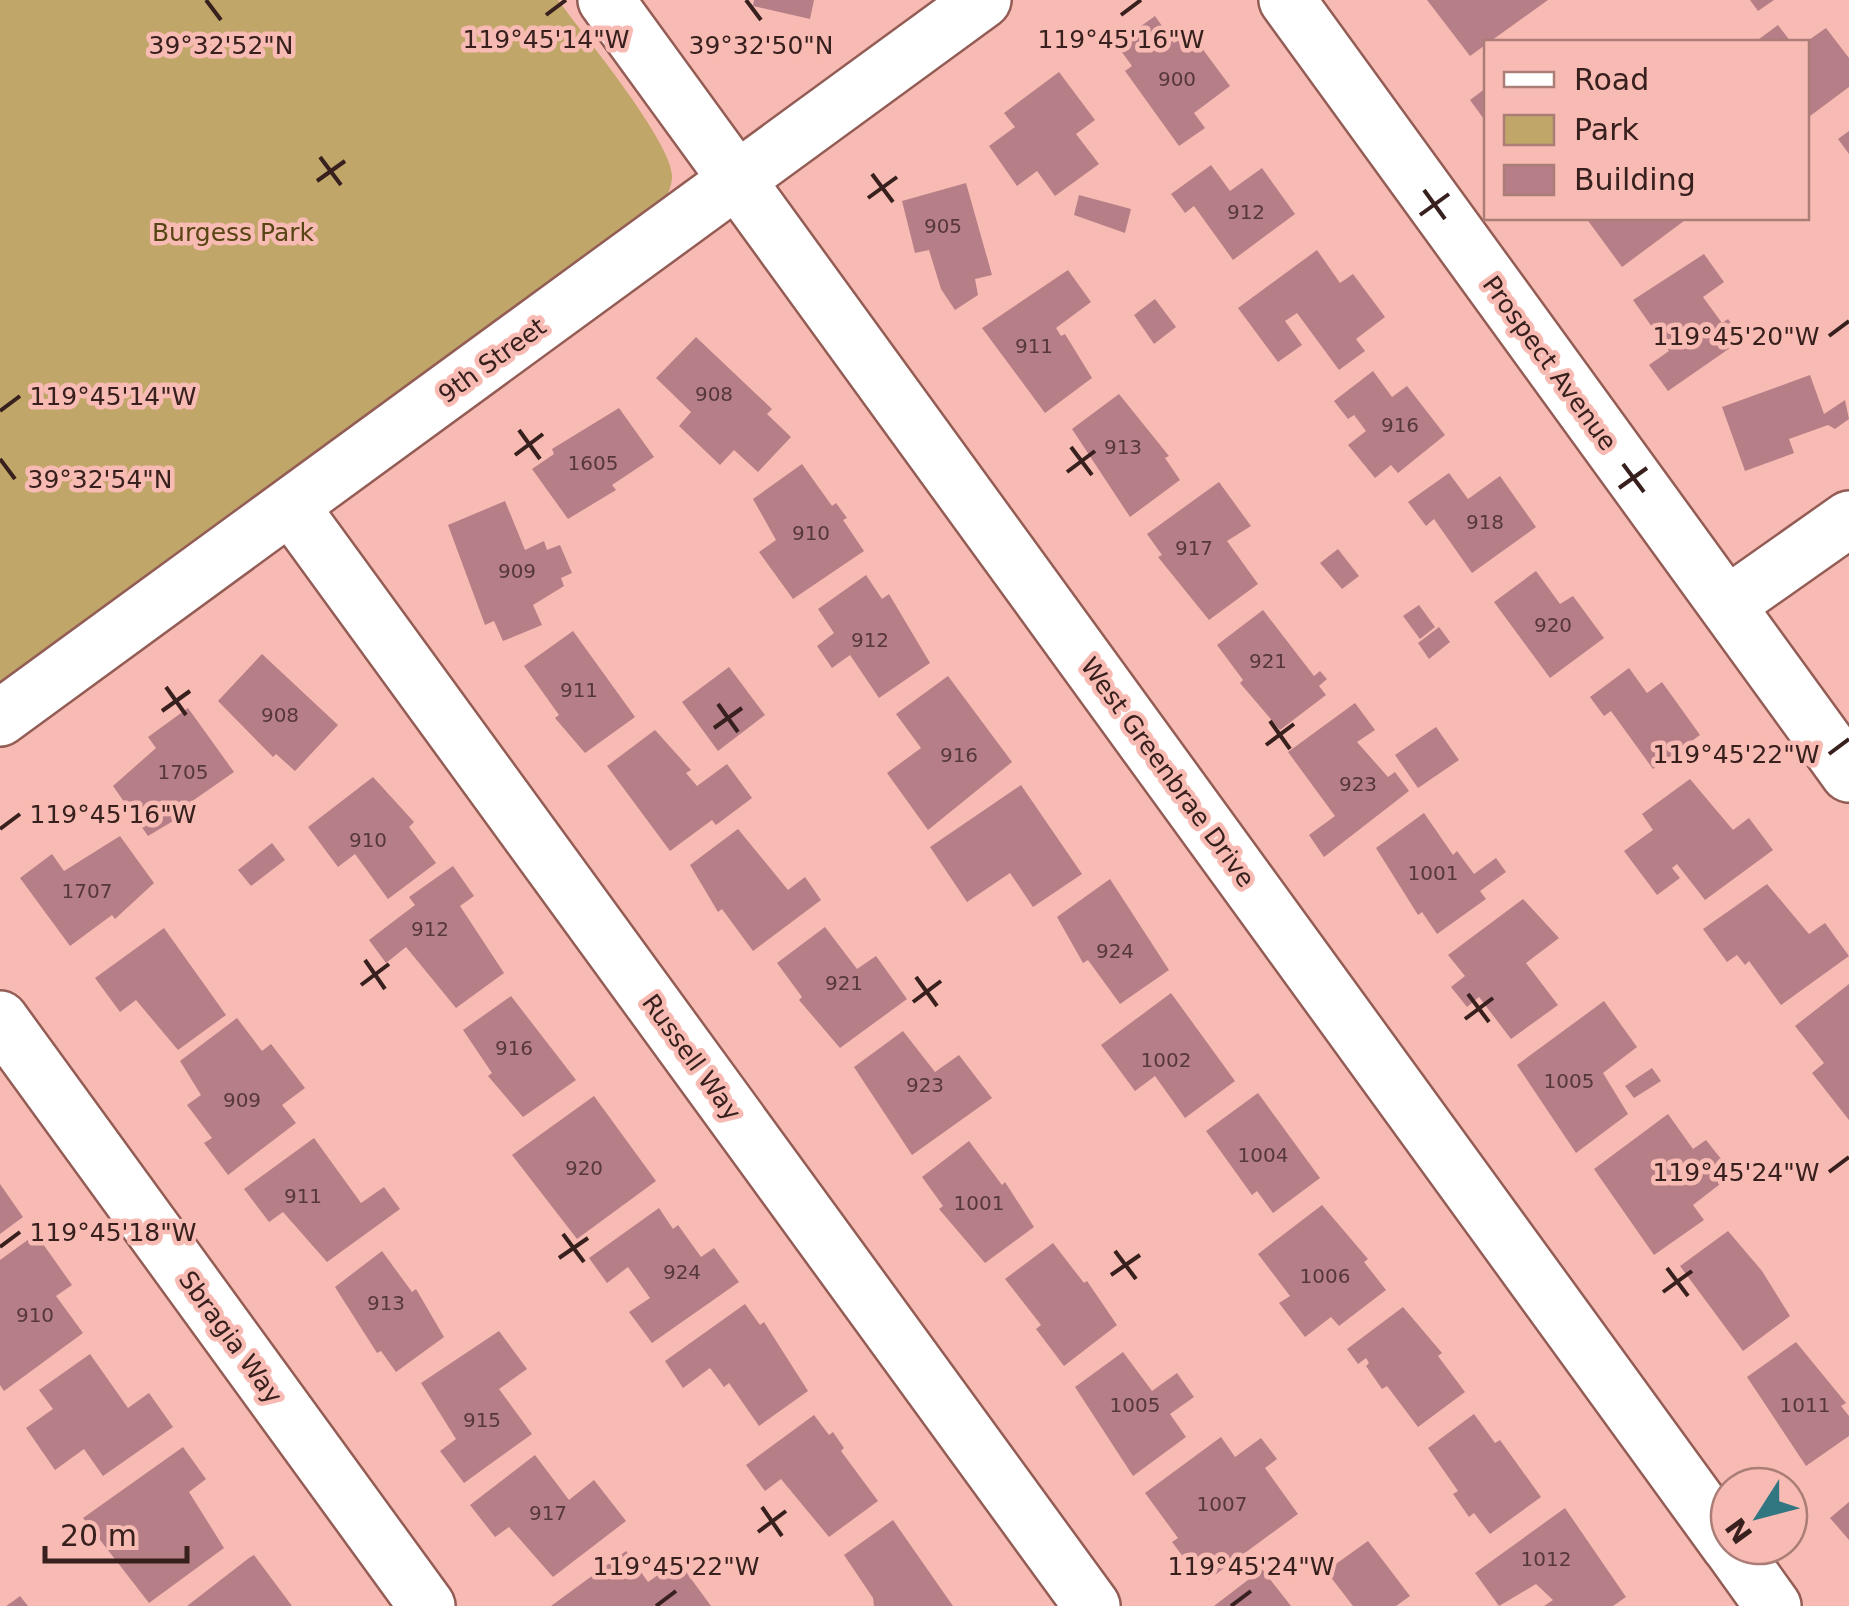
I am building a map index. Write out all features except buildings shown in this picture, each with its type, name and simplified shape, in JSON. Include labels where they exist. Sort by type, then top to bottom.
[{"type":"street","name":"West Greenbrae Drive","points":[[606,0],[1709,1518]]},
{"type":"street","name":"9th Street","points":[[0,718],[983,0]]},
{"type":"street","name":"Prospect Avenue","points":[[1286,0],[1849,774]]},
{"type":"street","name":"Russell Way","points":[[292,508],[1092,1606]]},
{"type":"street","points":[[1726,606],[1849,520]]},
{"type":"street","name":"Sbragia Way","points":[[0,1018],[427,1606]]},
{"type":"street","name":"West Greenbrae Drive","points":[[1744,1566],[1773,1606]]},
{"type":"green space","name":"Burgess Park","points":[[0,0],[558,0],[643,115],[669,161],[671,184],[662,206],[0,686]]}]
